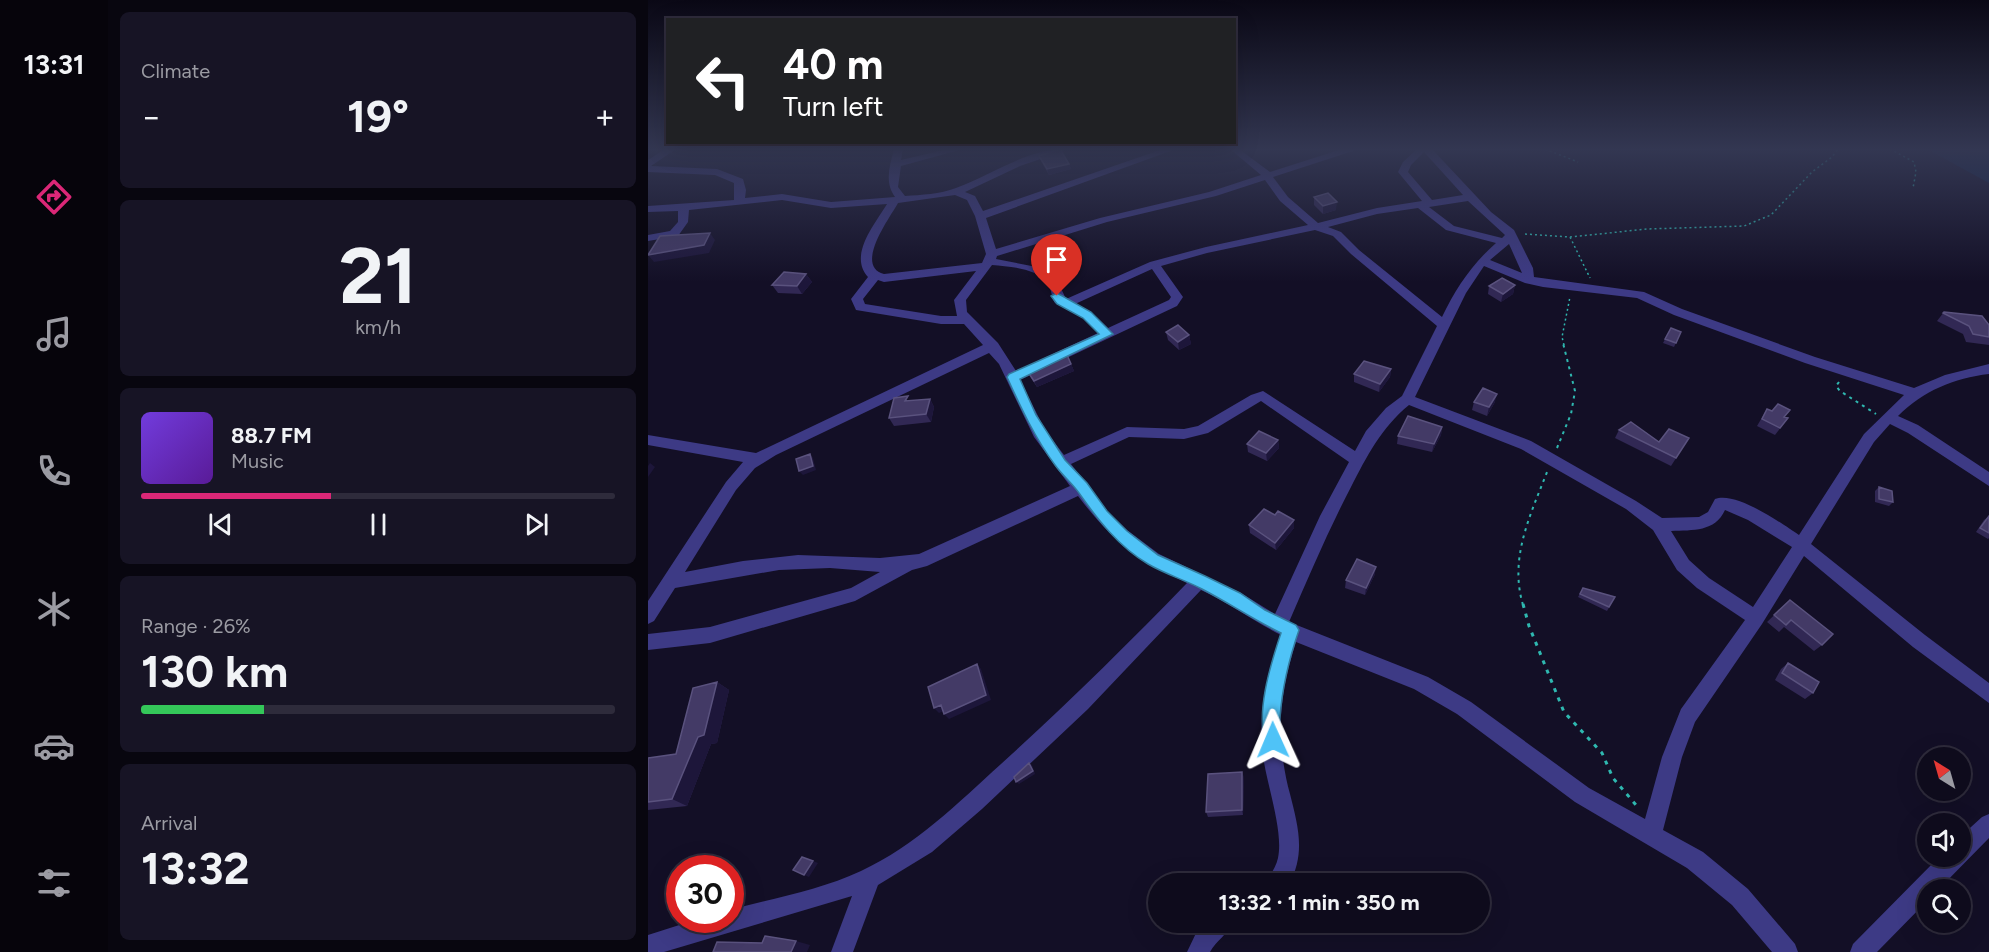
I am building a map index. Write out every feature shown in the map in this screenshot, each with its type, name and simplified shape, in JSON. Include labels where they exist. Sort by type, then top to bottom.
[{"type":"street","points":[[739,202],[740,193]]},
{"type":"street","points":[[895,193],[898,200]]},
{"type":"street","points":[[648,209],[684,208],[782,197],[831,205],[946,193]]},
{"type":"street","points":[[960,193],[971,198],[980,216],[989,261],[960,300],[961,313],[993,346],[1014,377],[1030,417],[1060,463],[1082,487],[1102,516],[1121,535],[1153,560],[1200,580],[1298,635],[1430,688],[1464,708],[1582,795],[1695,860],[1740,897],[1787,952]]},
{"type":"street","points":[[980,216],[1043,193]]},
{"type":"street","points":[[898,200],[875,232],[864,262],[869,275],[874,278],[905,277],[989,261],[1104,220],[1214,193]]},
{"type":"street","points":[[1280,193],[1316,228],[1337,234],[1355,252],[1443,324]]},
{"type":"street","points":[[1417,193],[1424,204],[1450,228],[1508,237]]},
{"type":"street","points":[[1469,193],[1508,237],[1527,268],[1529,280]]},
{"type":"street","points":[[1066,303],[1154,264],[1206,250],[1316,228],[1377,211],[1472,197]]},
{"type":"street","points":[[648,238],[674,234],[683,222],[684,208]]},
{"type":"street","points":[[1282,873],[1291,853],[1288,821],[1276,779],[1271,720],[1285,627],[1328,516],[1371,435],[1391,412],[1407,399],[1443,324],[1482,261],[1508,237]]},
{"type":"street","points":[[989,261],[1026,267],[1042,273],[1058,292],[1057,298],[1087,315],[1107,334]]},
{"type":"street","points":[[1482,261],[1529,280],[1571,288],[1640,296],[1678,312],[1844,371],[1915,393]]},
{"type":"street","points":[[1014,377],[1173,303],[1177,297],[1154,264]]},
{"type":"street","points":[[874,278],[857,300],[860,307],[941,320],[967,320]]},
{"type":"street","points":[[648,616],[739,474],[757,459],[993,346]]},
{"type":"street","points":[[1651,834],[1672,757],[1688,716],[1756,618],[1869,438],[1915,393],[1966,373],[1989,369]]},
{"type":"street","points":[[1060,463],[1127,432],[1138,430],[1186,434],[1212,424],[1263,396],[1286,414],[1357,460]]},
{"type":"street","points":[[1407,399],[1515,440],[1631,505],[1659,525],[1683,565],[1703,584],[1756,618]]},
{"type":"street","points":[[1887,418],[1912,429],[1989,480]]},
{"type":"street","points":[[648,440],[757,459]]},
{"type":"street","points":[[648,642],[710,635],[855,594],[890,577],[910,564],[947,550],[1082,487]]},
{"type":"street","points":[[1659,525],[1701,523],[1714,516],[1720,503],[1727,503],[1769,524],[1846,579],[1918,640],[1989,694]]},
{"type":"street","points":[[671,582],[739,567],[794,561],[884,567],[910,564]]},
{"type":"street","points":[[648,946],[685,933],[767,912],[870,878],[919,847],[982,795],[1055,728],[1142,643],[1200,580]]},
{"type":"street","points":[[1971,841],[1989,824]]},
{"type":"street","points":[[1860,952],[1945,867]]},
{"type":"street","points":[[842,952],[870,878]]},
{"type":"street","points":[[1198,952],[1209,933]]},
{"type":"path","points":[[1508,237],[1570,237],[1647,229],[1729,228],[1751,224],[1771,215],[1792,193]]},
{"type":"path","points":[[1570,237],[1594,289]]},
{"type":"path","points":[[1571,288],[1562,337],[1575,391],[1571,414],[1521,540],[1518,588],[1529,626],[1564,712],[1602,753],[1612,778],[1643,812]]},
{"type":"path","points":[[1844,371],[1836,386],[1840,392],[1887,418]]},
{"type":"building","points":[[1328,193],[1337,202],[1323,206],[1314,197]]},
{"type":"building","points":[[710,233],[704,245],[648,255],[660,236]]},
{"type":"building","points":[[784,272],[806,274],[797,286],[772,285]]},
{"type":"building","points":[[1502,278],[1515,285],[1503,294],[1489,286]]},
{"type":"building","points":[[1944,312],[1982,316],[1989,325],[1989,337],[1973,334],[1969,326]]},
{"type":"building","points":[[1178,325],[1189,335],[1178,342],[1166,332]]},
{"type":"building","points":[[1671,328],[1681,332],[1676,343],[1665,339]]},
{"type":"building","points":[[1067,355],[1071,364],[1034,381],[1028,372]]},
{"type":"building","points":[[1364,361],[1391,369],[1380,384],[1354,374]]},
{"type":"building","points":[[1483,388],[1497,394],[1489,407],[1474,402]]},
{"type":"building","points":[[908,396],[905,401],[930,399],[926,414],[889,418],[894,398]]},
{"type":"building","points":[[1778,404],[1790,410],[1784,417],[1788,418],[1780,428],[1762,419],[1767,409],[1772,411]]},
{"type":"building","points":[[1408,416],[1442,427],[1434,444],[1398,436]]},
{"type":"building","points":[[1631,422],[1659,442],[1669,429],[1689,438],[1676,458],[1619,430]]},
{"type":"building","points":[[1259,431],[1278,440],[1266,453],[1247,444]]},
{"type":"building","points":[[810,454],[813,466],[799,471],[796,459]]},
{"type":"building","points":[[1879,487],[1892,491],[1893,502],[1879,499]]},
{"type":"building","points":[[1264,509],[1275,515],[1278,511],[1294,520],[1275,543],[1249,525]]},
{"type":"building","points":[[1989,516],[1989,533],[1980,528]]},
{"type":"building","points":[[1357,559],[1376,567],[1366,588],[1346,580]]},
{"type":"building","points":[[1583,588],[1615,597],[1609,607],[1580,594]]},
{"type":"building","points":[[1790,600],[1833,634],[1822,645],[1791,620],[1786,625],[1774,615]]},
{"type":"building","points":[[1788,663],[1819,682],[1813,693],[1782,673]]},
{"type":"building","points":[[977,664],[986,695],[944,714],[941,705],[934,708],[928,687]]},
{"type":"building","points":[[717,682],[704,735],[698,737],[672,799],[648,802],[648,758],[676,754],[693,688]]},
{"type":"building","points":[[1029,763],[1033,771],[1016,782],[1014,777]]},
{"type":"building","points":[[1242,772],[1242,810],[1206,812],[1208,774]]},
{"type":"building","points":[[802,857],[813,861],[804,875],[793,870]]},
{"type":"building","points":[[765,936],[796,941],[791,952],[713,952],[717,942],[762,943]]},
{"type":"route","points":[[1057,296],[1061,302],[1087,315],[1107,334],[1014,377],[1030,417],[1060,463],[1082,487],[1102,516],[1121,535],[1153,560],[1200,580],[1234,598],[1259,615],[1291,630],[1278,667],[1271,720],[1273,740]]}]
